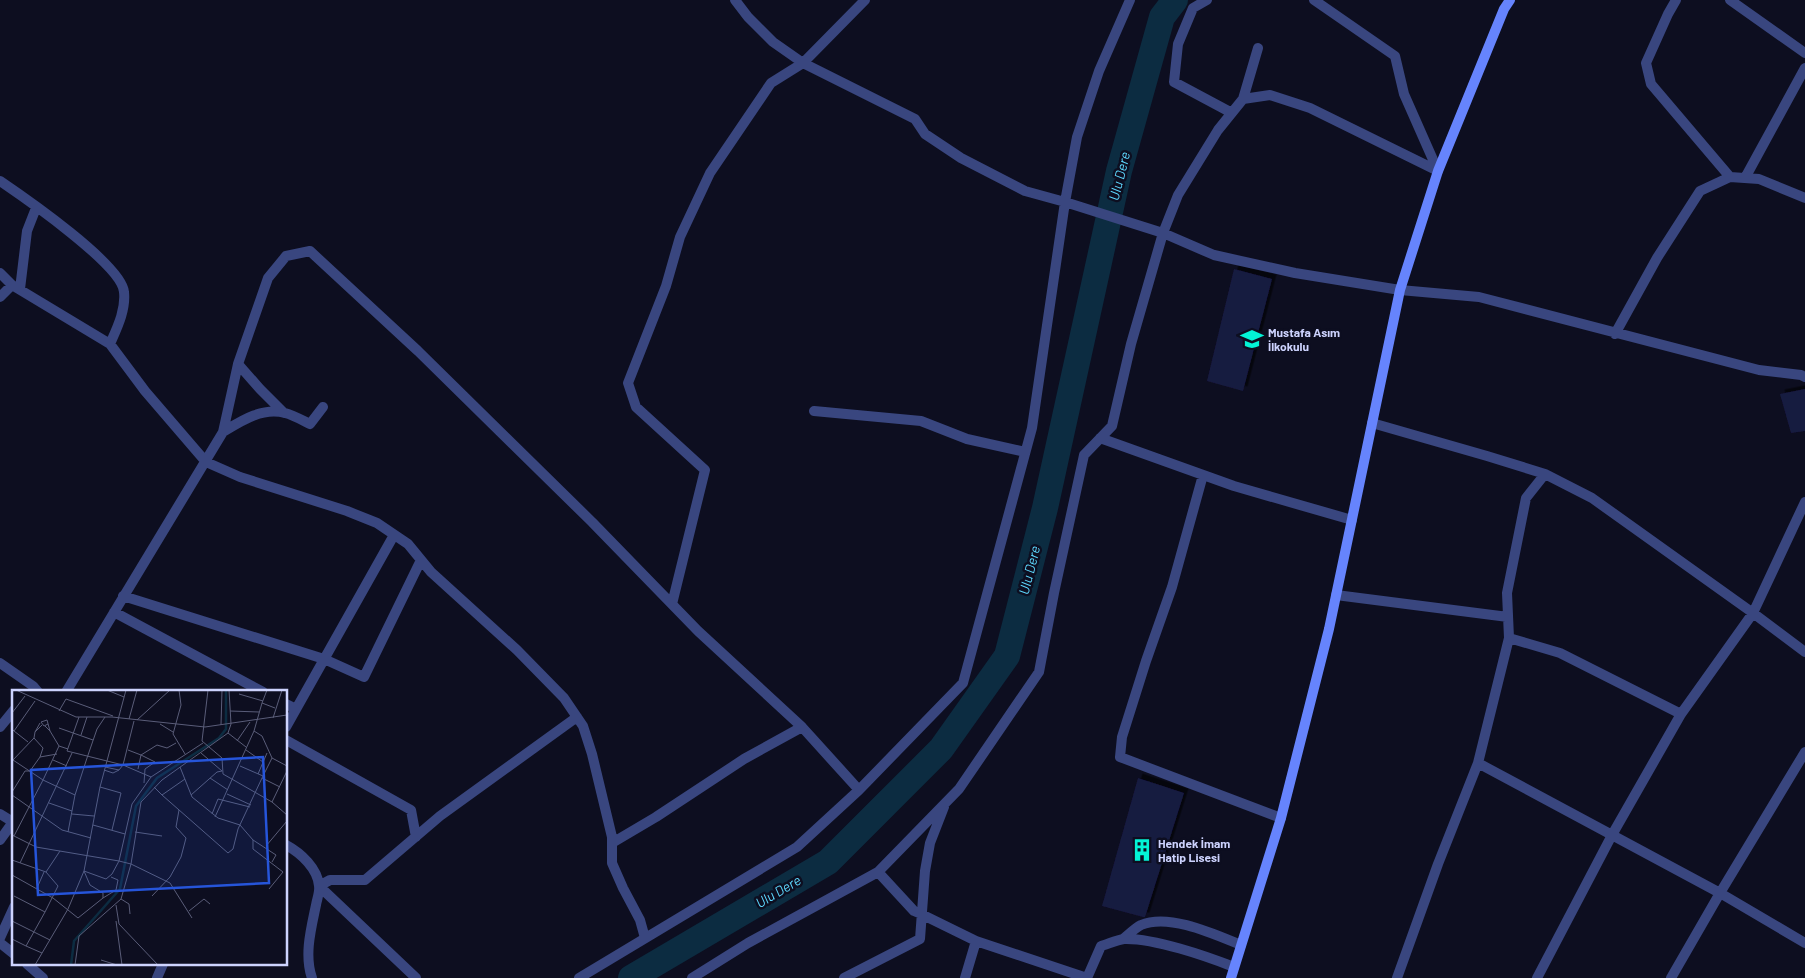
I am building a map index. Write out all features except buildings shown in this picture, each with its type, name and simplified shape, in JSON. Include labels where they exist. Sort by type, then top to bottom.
[{"type":"main road","points":[[1231,978],[1281,818],[1336,595],[1400,290],[1438,171],[1504,9],[1510,0]]},
{"type":"street","points":[[735,0],[748,17],[773,42],[803,63],[915,119],[925,134],[961,158],[1026,191],[1163,233],[1214,255],[1295,273],[1400,290],[1479,297],[1759,370],[1802,375],[1805,377]]},
{"type":"street","points":[[672,604],[705,470],[636,406],[628,384],[666,286],[680,237],[710,173],[771,83],[803,63],[865,0]]},
{"type":"street","points":[[579,978],[797,847],[859,790],[963,682],[1032,428],[1065,202],[1080,128],[1099,71],[1130,0]]},
{"type":"street","points":[[1207,0],[1193,8],[1178,44],[1174,82],[1232,113]]},
{"type":"street","points":[[1314,0],[1395,56],[1404,94],[1438,171]]},
{"type":"street","points":[[1676,0],[1646,63],[1651,84],[1730,177]]},
{"type":"street","points":[[1730,0],[1805,53]]},
{"type":"street","points":[[692,978],[748,943],[878,872],[959,789],[1039,672],[1084,455],[1112,426],[1131,344],[1163,233],[1178,195],[1218,130],[1243,99],[1258,48]]},
{"type":"street","points":[[1745,178],[1805,68]]},
{"type":"street","points":[[1243,99],[1270,95],[1310,108],[1438,171]]},
{"type":"street","points":[[1615,334],[1657,258],[1700,191],[1730,177],[1759,179],[1805,198]]},
{"type":"street","points":[[0,181],[80,240],[116,274],[124,291],[121,317],[110,344]]},
{"type":"street","points":[[0,297],[16,287],[27,231],[36,208]]},
{"type":"street","points":[[67,690],[223,432],[238,364],[268,278],[286,256],[310,251],[418,351],[592,522],[698,631],[802,727],[859,790]]},
{"type":"street","points":[[0,273],[16,287],[110,344],[145,391],[206,462],[240,477],[377,523],[408,544],[431,572],[524,657],[564,698],[583,726],[592,754],[612,843],[612,863],[640,920],[645,938]]},
{"type":"street","points":[[238,364],[284,413]]},
{"type":"street","points":[[223,432],[261,412],[284,413],[310,424],[323,407]]},
{"type":"street","points":[[814,411],[921,420],[967,439],[1025,452]]},
{"type":"street","points":[[1372,423],[1545,474],[1592,498],[1753,612],[1805,652]]},
{"type":"street","points":[[1100,438],[1234,486],[1352,520]]},
{"type":"street","points":[[1397,978],[1438,864],[1478,763],[1509,638],[1507,593],[1526,498],[1545,474]]},
{"type":"street","points":[[1203,475],[1172,587],[1122,737],[1120,757],[1281,818]]},
{"type":"street","points":[[1537,978],[1612,835],[1680,714],[1753,612],[1805,502]]},
{"type":"street","points":[[288,723],[394,535]]},
{"type":"street","points":[[123,596],[324,659],[364,677],[420,560]]},
{"type":"street","points":[[1336,595],[1508,617]]},
{"type":"street","points":[[114,612],[259,690]]},
{"type":"street","points":[[1509,638],[1560,653],[1680,714]]},
{"type":"street","points":[[0,663],[33,690]]},
{"type":"street","points":[[288,705],[296,709]]},
{"type":"street","points":[[0,727],[12,712]]},
{"type":"street","points":[[312,978],[308,965],[311,930],[320,886],[330,880],[365,880],[440,816],[577,717]]},
{"type":"street","points":[[612,843],[656,817],[744,758],[802,727]]},
{"type":"street","points":[[288,741],[411,810],[416,837]]},
{"type":"street","points":[[1671,978],[1720,892],[1805,752]]},
{"type":"street","points":[[1478,763],[1720,892],[1805,943]]},
{"type":"street","points":[[844,978],[920,939],[921,914],[930,842],[946,802]]},
{"type":"street","points":[[0,814],[12,820]]},
{"type":"street","points":[[6,836],[12,823]]},
{"type":"street","points":[[288,846],[315,870],[320,886],[416,978]]},
{"type":"street","points":[[878,872],[914,911],[976,942],[1088,978],[1101,946],[1123,939],[1142,925],[1169,921],[1203,930],[1241,945]]},
{"type":"street","points":[[0,938],[12,912]]},
{"type":"street","points":[[1123,939],[1175,948],[1234,967]]},
{"type":"street","points":[[0,942],[12,952]]},
{"type":"street","points":[[965,978],[976,942]]},
{"type":"street","points":[[28,966],[43,978]]},
{"type":"street","points":[[157,978],[163,966]]},
{"type":"waterway","name":"Ulu Dere","points":[[631,978],[828,862],[941,749],[1007,656],[1045,508],[1119,171],[1162,17],[1175,0]]},
{"type":"place","name":"Mustafa Asım İlkokulu","points":[[1252,339]]},
{"type":"place","name":"Hendek İmam Hatip Lisesi","points":[[1142,850]]}]
